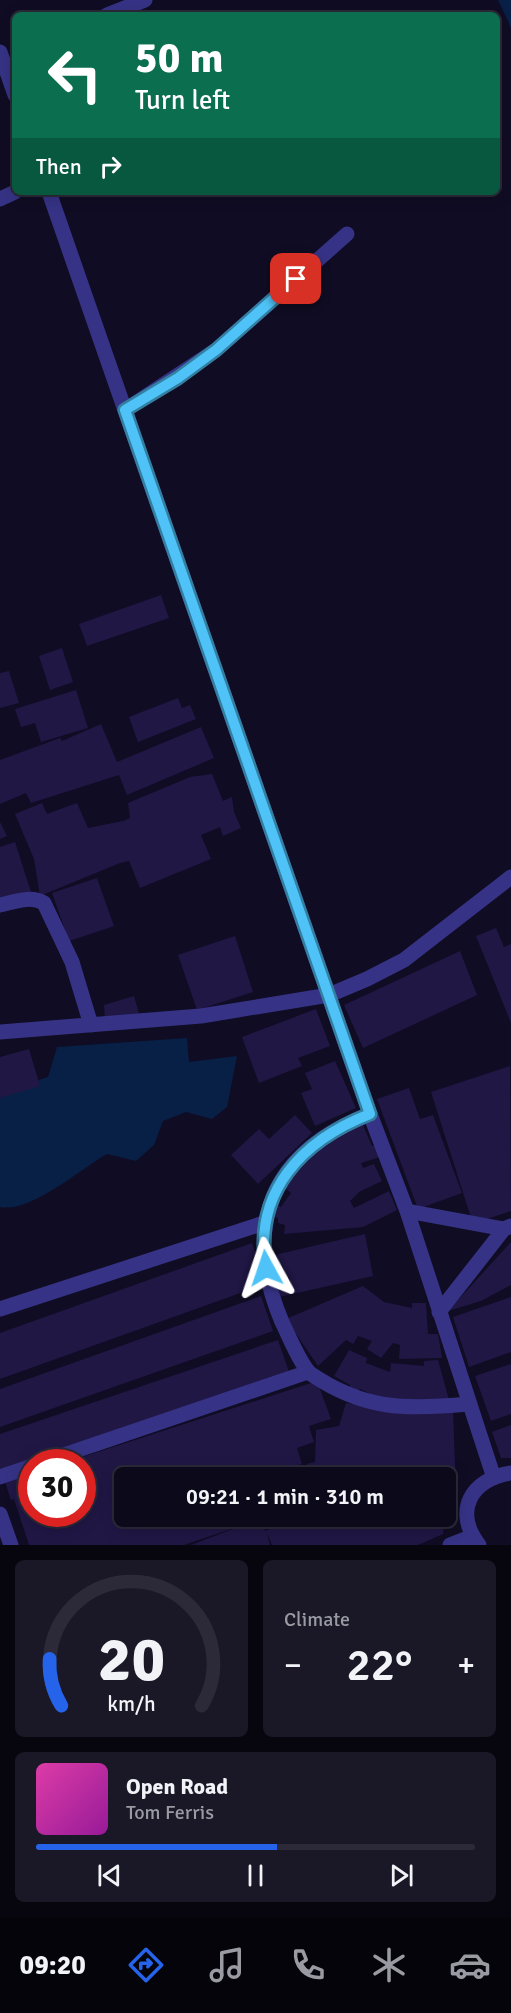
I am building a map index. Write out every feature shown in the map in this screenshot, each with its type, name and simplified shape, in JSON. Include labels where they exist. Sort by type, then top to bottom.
[{"type":"street","points":[[115,12],[145,0]]},
{"type":"street","points":[[6,53],[12,81]]},
{"type":"street","points":[[50,195],[328,995],[407,1211],[493,1475]]},
{"type":"street","points":[[125,410],[178,378],[216,350],[347,234]]},
{"type":"street","points":[[0,1032],[201,1016],[328,995],[368,980],[404,960],[511,877]]},
{"type":"street","points":[[0,905],[38,899],[44,903],[72,962],[91,1025]]},
{"type":"street","points":[[370,1114],[343,1124],[292,1165],[278,1186],[264,1223],[264,1255],[277,1308],[308,1372],[372,1404],[427,1408],[468,1404]]},
{"type":"street","points":[[407,1211],[508,1228],[439,1312]]},
{"type":"street","points":[[0,1309],[264,1223]]},
{"type":"street","points":[[81,1449],[308,1372]]},
{"type":"street","points":[[0,1477],[18,1471]]},
{"type":"street","points":[[450,1545],[476,1540],[466,1512],[469,1500],[480,1484],[493,1475],[511,1473]]},
{"type":"street","points":[[0,1514],[11,1545]]},
{"type":"water","points":[[498,0],[511,0],[511,28]]},
{"type":"water","points":[[187,1038],[189,1062],[237,1056],[227,1107],[212,1119],[186,1112],[163,1121],[154,1145],[136,1161],[107,1154],[55,1189],[26,1204],[0,1207],[0,1092],[48,1077],[57,1047]]},
{"type":"building","points":[[161,595],[169,618],[87,646],[79,624]]},
{"type":"building","points":[[62,648],[73,682],[50,690],[39,656]]},
{"type":"building","points":[[9,671],[19,703],[0,708],[0,673]]},
{"type":"building","points":[[76,690],[88,728],[41,742],[35,723],[21,727],[15,709]]},
{"type":"building","points":[[178,698],[182,708],[190,705],[196,719],[138,742],[129,717]]},
{"type":"building","points":[[101,724],[117,762],[201,727],[214,758],[127,795],[119,775],[31,803],[26,793],[0,804],[0,760],[60,738],[62,741]]},
{"type":"building","points":[[212,774],[223,801],[232,797],[234,812],[241,828],[223,836],[220,827],[201,835],[211,859],[140,888],[129,861],[40,896],[34,859],[15,814],[42,803],[47,814],[77,803],[88,828],[123,821],[130,818],[128,803],[190,777]]},
{"type":"building","points":[[0,822],[7,836],[0,839]]},
{"type":"building","points":[[15,842],[31,892],[0,902],[0,847]]},
{"type":"building","points":[[97,878],[114,926],[69,941],[52,893]]},
{"type":"building","points":[[496,928],[504,947],[511,944],[511,1023],[476,936]]},
{"type":"building","points":[[235,936],[253,992],[197,1010],[178,955]]},
{"type":"building","points":[[460,951],[477,995],[363,1048],[344,1005]]},
{"type":"building","points":[[134,996],[140,1017],[105,1021],[104,1005]]},
{"type":"building","points":[[316,1009],[330,1046],[298,1058],[302,1066],[259,1083],[242,1037]]},
{"type":"building","points":[[29,1049],[40,1086],[0,1098],[0,1057]]},
{"type":"building","points":[[335,1061],[356,1108],[315,1126],[301,1093],[312,1089],[305,1073]]},
{"type":"building","points":[[510,1066],[511,1211],[473,1224],[431,1092]]},
{"type":"building","points":[[409,1088],[420,1119],[433,1115],[462,1193],[418,1209],[377,1099]]},
{"type":"building","points":[[295,1115],[312,1133],[258,1184],[231,1155],[259,1129],[269,1139]]},
{"type":"building","points":[[362,1123],[372,1146],[376,1145],[380,1157],[361,1163],[363,1168],[374,1164],[382,1181],[359,1192],[350,1201],[354,1208],[389,1191],[397,1210],[363,1227],[284,1234],[285,1225],[278,1223],[278,1218],[271,1216],[275,1204],[281,1207],[291,1193],[283,1186],[320,1147]]},
{"type":"building","points":[[365,1234],[373,1276],[279,1297],[270,1256]]},
{"type":"building","points":[[511,1242],[511,1285],[481,1301],[448,1311]]},
{"type":"building","points":[[252,1243],[266,1284],[0,1379],[0,1333]]},
{"type":"building","points":[[363,1286],[384,1302],[412,1308],[412,1303],[426,1303],[428,1334],[438,1334],[442,1358],[399,1359],[400,1345],[393,1343],[381,1358],[367,1349],[372,1341],[358,1336],[353,1344],[346,1340],[318,1366],[286,1319]]},
{"type":"building","points":[[261,1296],[273,1331],[0,1427],[0,1389]]},
{"type":"building","points":[[511,1297],[511,1352],[469,1367],[453,1317]]},
{"type":"building","points":[[278,1340],[289,1372],[64,1449],[18,1449],[18,1465],[0,1471],[0,1434]]},
{"type":"building","points":[[349,1350],[367,1358],[366,1363],[390,1372],[391,1363],[424,1366],[424,1361],[438,1360],[450,1403],[377,1397],[360,1389],[357,1392],[349,1389],[350,1385],[334,1376]]},
{"type":"building","points":[[511,1364],[511,1414],[491,1421],[475,1376]]},
{"type":"building","points":[[317,1381],[331,1419],[309,1426],[314,1442],[297,1448],[302,1464],[296,1467],[114,1467],[114,1527],[237,1527],[184,1545],[29,1545],[23,1527],[96,1527],[96,1453]]},
{"type":"building","points":[[346,1403],[413,1412],[453,1412],[455,1467],[307,1467],[307,1464],[315,1462],[316,1430],[339,1426]]},
{"type":"building","points":[[511,1425],[511,1458],[501,1458],[492,1432]]},
{"type":"building","points":[[18,1478],[18,1511],[14,1499],[11,1500],[5,1482]]},
{"type":"building","points":[[238,1527],[264,1527],[265,1531],[274,1527],[443,1527],[443,1534],[418,1545],[272,1545],[267,1533],[270,1545],[191,1545]]},
{"type":"route","points":[[266,1268],[264,1223],[278,1186],[292,1165],[325,1136],[343,1124],[370,1114],[125,410],[178,378],[216,350],[296,279]]}]
